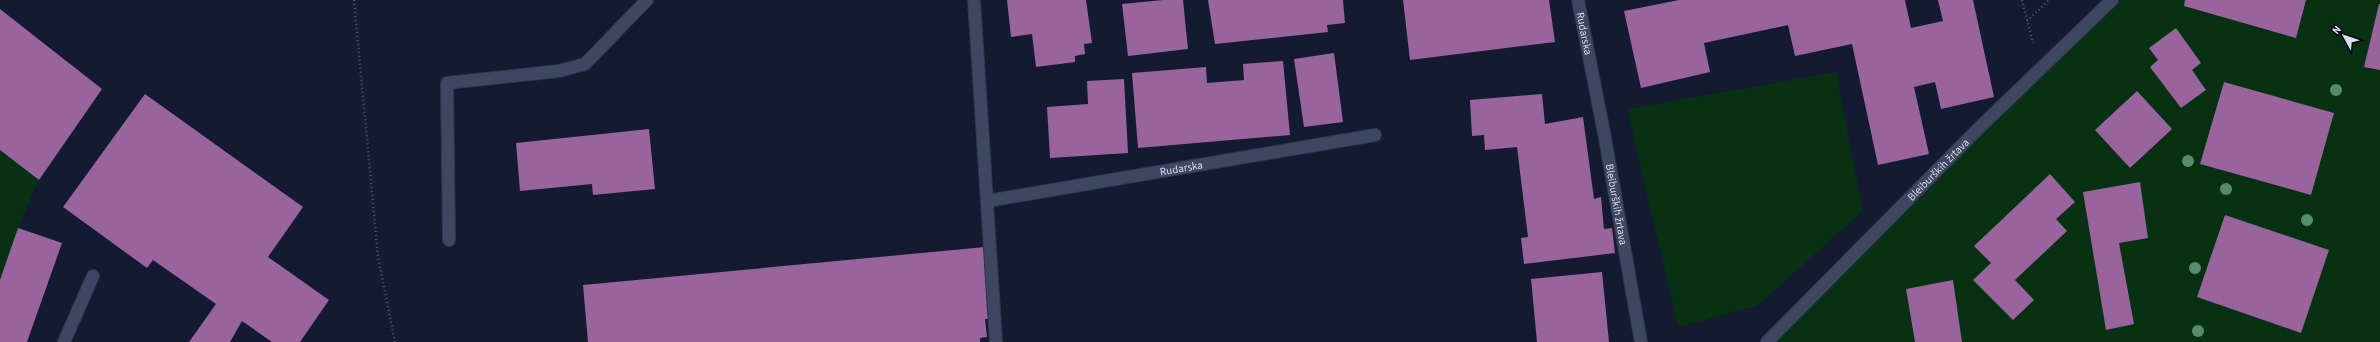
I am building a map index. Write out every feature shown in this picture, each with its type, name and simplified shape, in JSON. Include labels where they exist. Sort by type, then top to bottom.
[{"type":"street","points":[[449,240],[447,83],[559,71],[585,64],[647,0]]},
{"type":"street","points":[[974,0],[996,342]]},
{"type":"street","name":"Rudarska","points":[[1578,0],[1590,68]]},
{"type":"street","name":"Bleiburških žrtava","points":[[1767,342],[1978,129],[2041,71],[2112,0]]},
{"type":"street","name":"Bleiburških žrtava","points":[[1590,68],[1605,138],[1641,342]]},
{"type":"street","name":"Rudarska","points":[[987,201],[1375,135]]},
{"type":"street","points":[[64,342],[93,276]]},
{"type":"path","points":[[354,0],[378,257],[395,342]]},
{"type":"path","points":[[2022,0],[2041,71]]},
{"type":"path","points":[[2027,21],[2049,0]]},
{"type":"green space","points":[[2118,0],[2380,0],[2380,342],[1767,342],[2041,71]]},
{"type":"green space","points":[[1836,72],[1863,211],[1757,306],[1678,327],[1627,109]]},
{"type":"green space","points":[[0,150],[39,180],[18,228],[0,280]]},
{"type":"building","points":[[1007,0],[1086,0],[1092,43],[1084,44],[1085,54],[1075,56],[1075,62],[1036,67],[1032,34],[1011,37]]},
{"type":"building","points":[[1163,0],[1183,0],[1188,49],[1128,56],[1122,4]]},
{"type":"building","points":[[1208,0],[1343,0],[1345,23],[1327,25],[1328,32],[1215,44]]},
{"type":"building","points":[[1403,0],[1549,0],[1555,42],[1410,60]]},
{"type":"building","points":[[1679,0],[1905,0],[1911,28],[1943,21],[1938,0],[1973,0],[1994,97],[1941,109],[1935,82],[1914,87],[1929,154],[1878,165],[1852,44],[1795,56],[1788,25],[1704,43],[1710,72],[1641,88],[1624,11]]},
{"type":"building","points":[[2185,0],[2306,0],[2296,38],[2184,6]]},
{"type":"building","points":[[2380,4],[2380,70],[2364,67]]},
{"type":"building","points":[[0,9],[102,89],[39,180],[0,150]]},
{"type":"building","points":[[2176,28],[2201,63],[2192,70],[2206,90],[2181,108],[2150,67],[2158,60],[2149,48]]},
{"type":"building","points":[[1334,53],[1343,122],[1304,127],[1294,59]]},
{"type":"building","points":[[1283,61],[1290,135],[1138,148],[1132,73],[1206,67],[1207,83],[1244,80],[1243,64]]},
{"type":"building","points":[[1124,79],[1128,153],[1050,158],[1047,107],[1088,104],[1087,81]]},
{"type":"building","points":[[2224,82],[2334,113],[2311,195],[2200,164]]},
{"type":"building","points":[[2137,91],[2172,129],[2130,168],[2095,130]]},
{"type":"building","points":[[145,94],[303,207],[268,257],[329,300],[300,342],[272,342],[242,321],[230,342],[189,342],[216,304],[153,260],[147,268],[63,207]]},
{"type":"building","points":[[1542,94],[1545,124],[1583,117],[1594,199],[1601,197],[1604,229],[1612,228],[1615,253],[1524,264],[1521,238],[1528,237],[1517,147],[1485,150],[1484,135],[1472,136],[1470,100]]},
{"type":"building","points":[[649,129],[655,189],[593,195],[592,184],[520,191],[516,143]]},
{"type":"building","points":[[2050,174],[2075,202],[2056,219],[2067,231],[2015,280],[2034,300],[2013,320],[1973,280],[1991,263],[1974,246]]},
{"type":"building","points":[[2140,182],[2148,238],[2119,243],[2134,324],[2106,330],[2083,192]]},
{"type":"building","points":[[2225,215],[2329,250],[2301,333],[2197,297]]},
{"type":"building","points":[[18,228],[62,243],[27,342],[0,342],[0,280]]},
{"type":"building","points":[[985,247],[991,319],[985,319],[987,337],[980,338],[980,342],[588,342],[583,285]]},
{"type":"building","points":[[1602,272],[1609,342],[1537,342],[1531,279]]},
{"type":"building","points":[[1953,280],[1962,342],[1915,342],[1906,289]]}]
